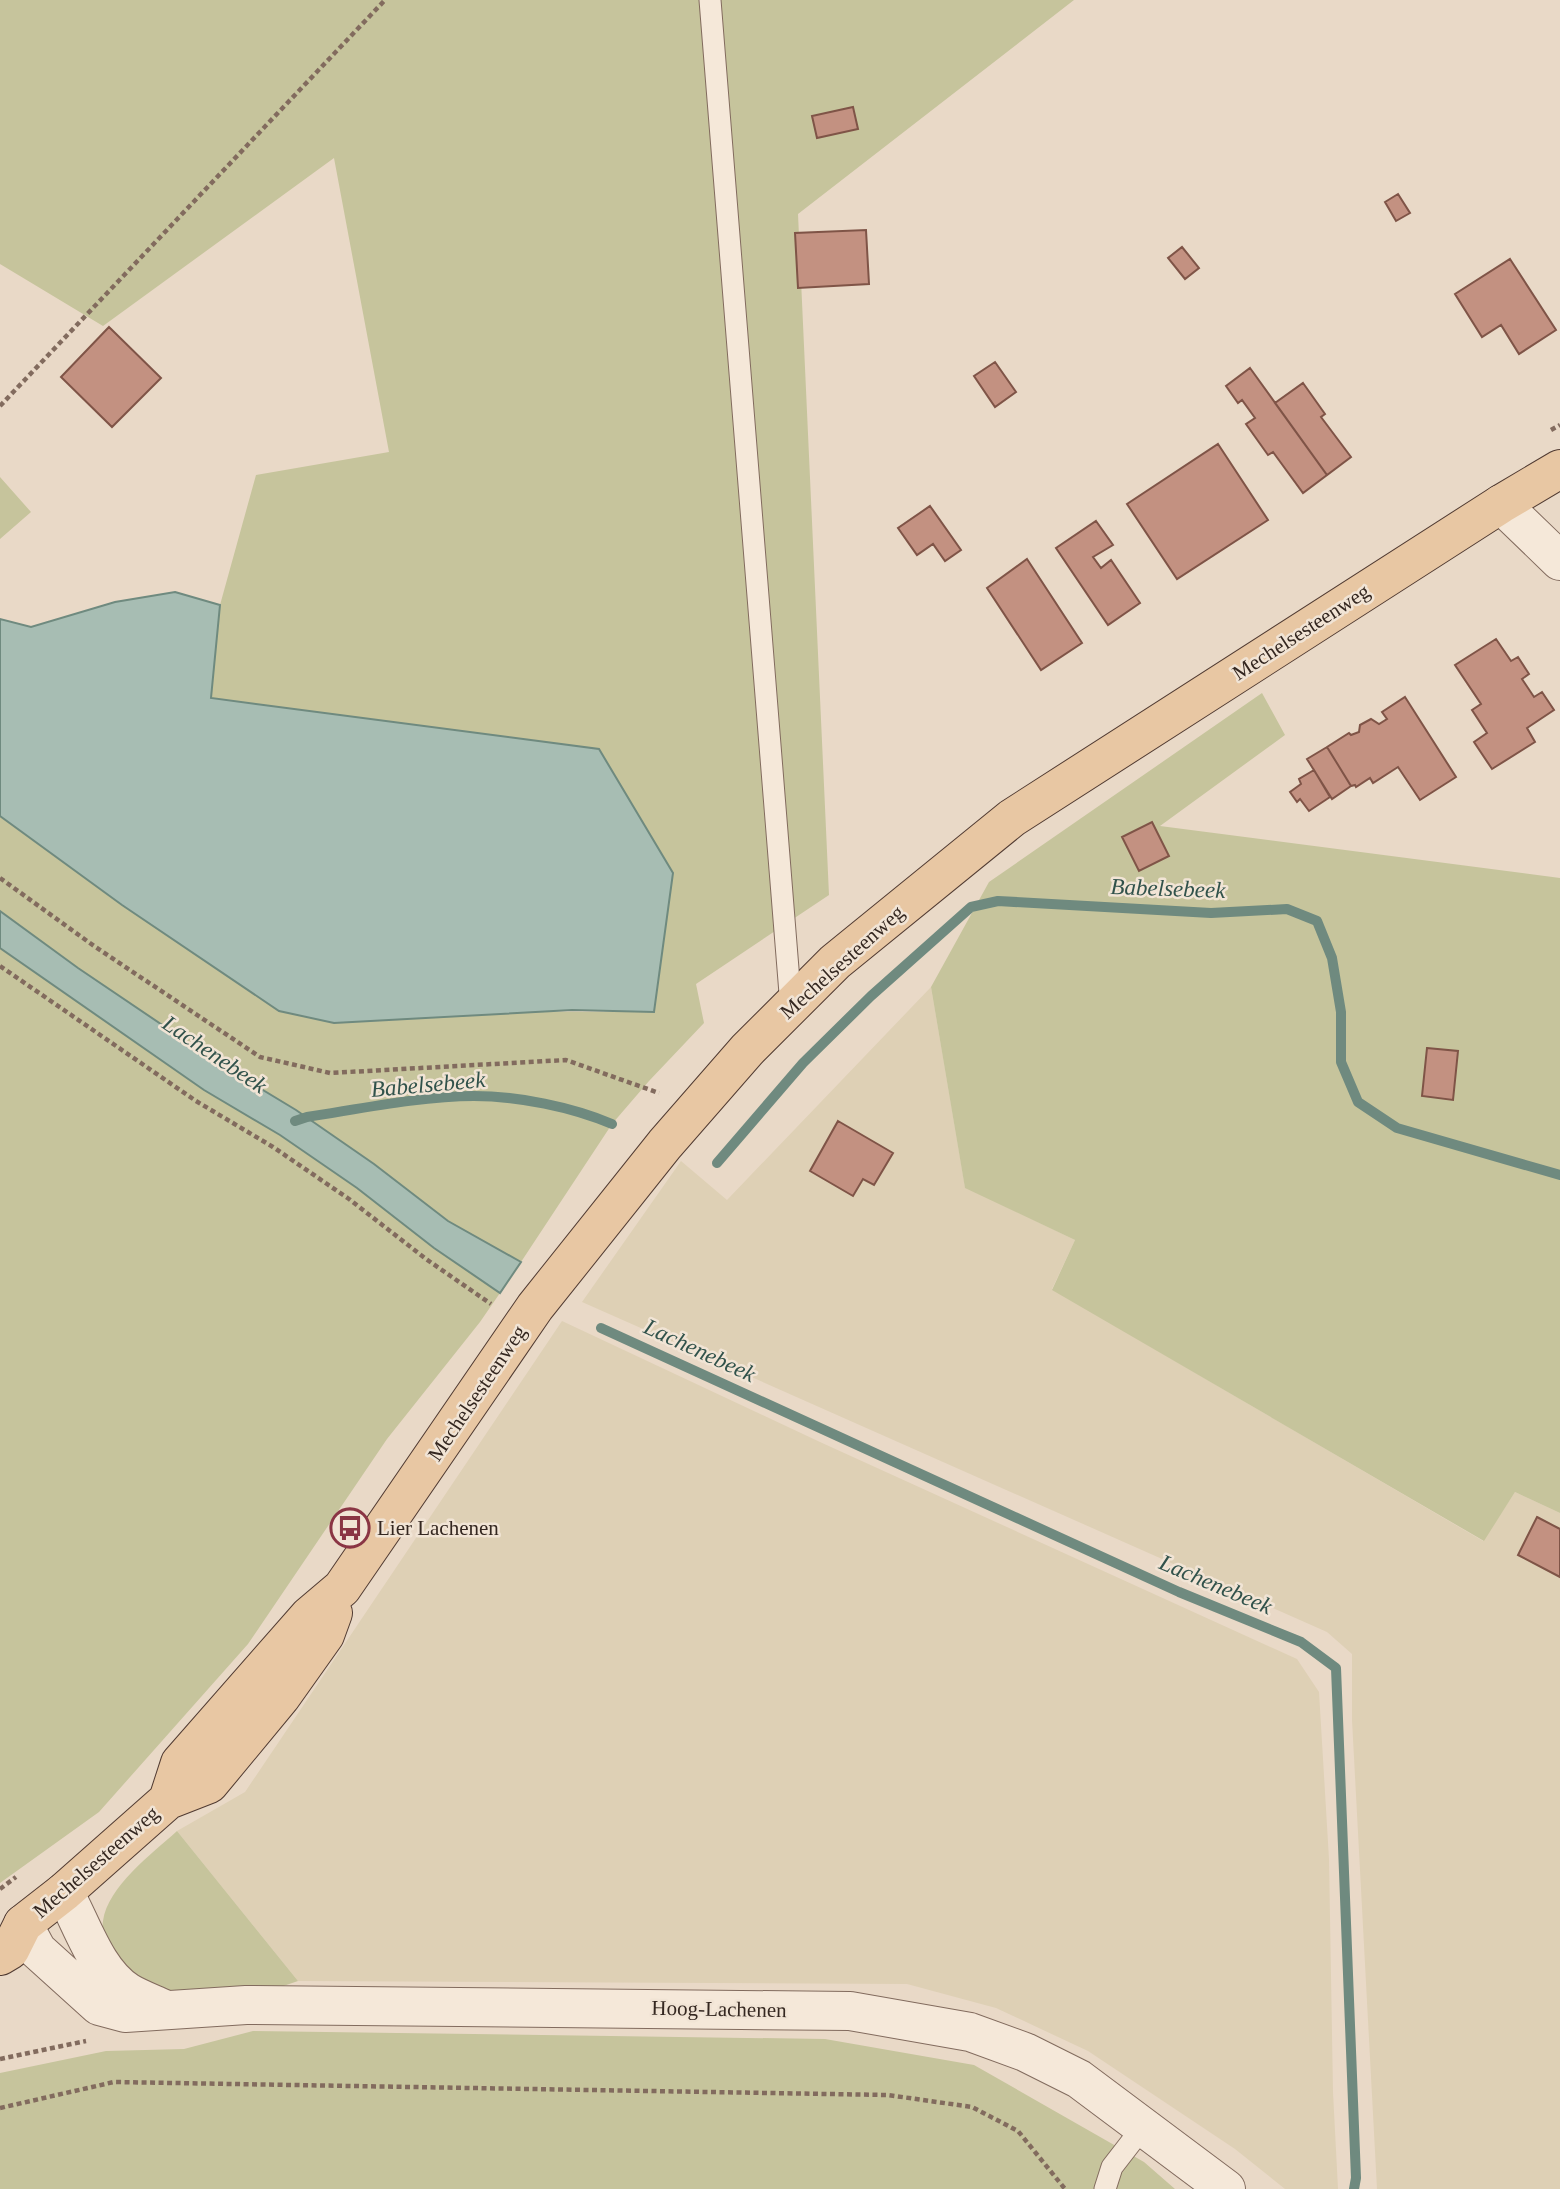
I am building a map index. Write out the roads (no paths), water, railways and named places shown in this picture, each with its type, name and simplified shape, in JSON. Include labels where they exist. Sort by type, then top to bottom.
[{"type":"main road","name":"Mechelsesteenweg","points":[[0,1956],[10,1950],[12,1922],[64,1892],[168,1800],[180,1763],[309,1616],[342,1588],[536,1307],[665,1144],[747,1050],[835,962],[1012,818],[1501,504],[1560,469]]},
{"type":"street","points":[[1501,504],[1560,561]]},
{"type":"street","name":"Hoog-Lachenen","points":[[64,1892],[101,1967],[126,1991],[164,2009]]},
{"type":"street","name":"Hoog-Lachenen","points":[[12,1922],[37,1950],[99,2006],[125,2013],[260,2005],[850,2011],[970,2032],[1025,2052],[1079,2079],[1226,2189]]},
{"type":"lane","points":[[710,0],[791,1006]]},
{"type":"lane","points":[[1105,2189],[1112,2167],[1143,2127]]},
{"type":"waterway","name":"Babelsebeek","points":[[717,1163],[803,1063],[871,996],[971,907],[998,901],[1211,913],[1287,909],[1317,921],[1332,958],[1341,1012],[1341,1062],[1358,1102],[1397,1128],[1560,1175]]},
{"type":"waterway","name":"Babelsebeek","points":[[295,1121],[390,1104],[474,1096],[544,1104],[580,1112],[612,1124]]},
{"type":"waterway","name":"Lachenebeek","points":[[601,1328],[1179,1592],[1301,1642],[1336,1668],[1356,2178],[1354,2189]]},
{"type":"place","name":"Lier Lachenen","points":[[350,1528]]}]
